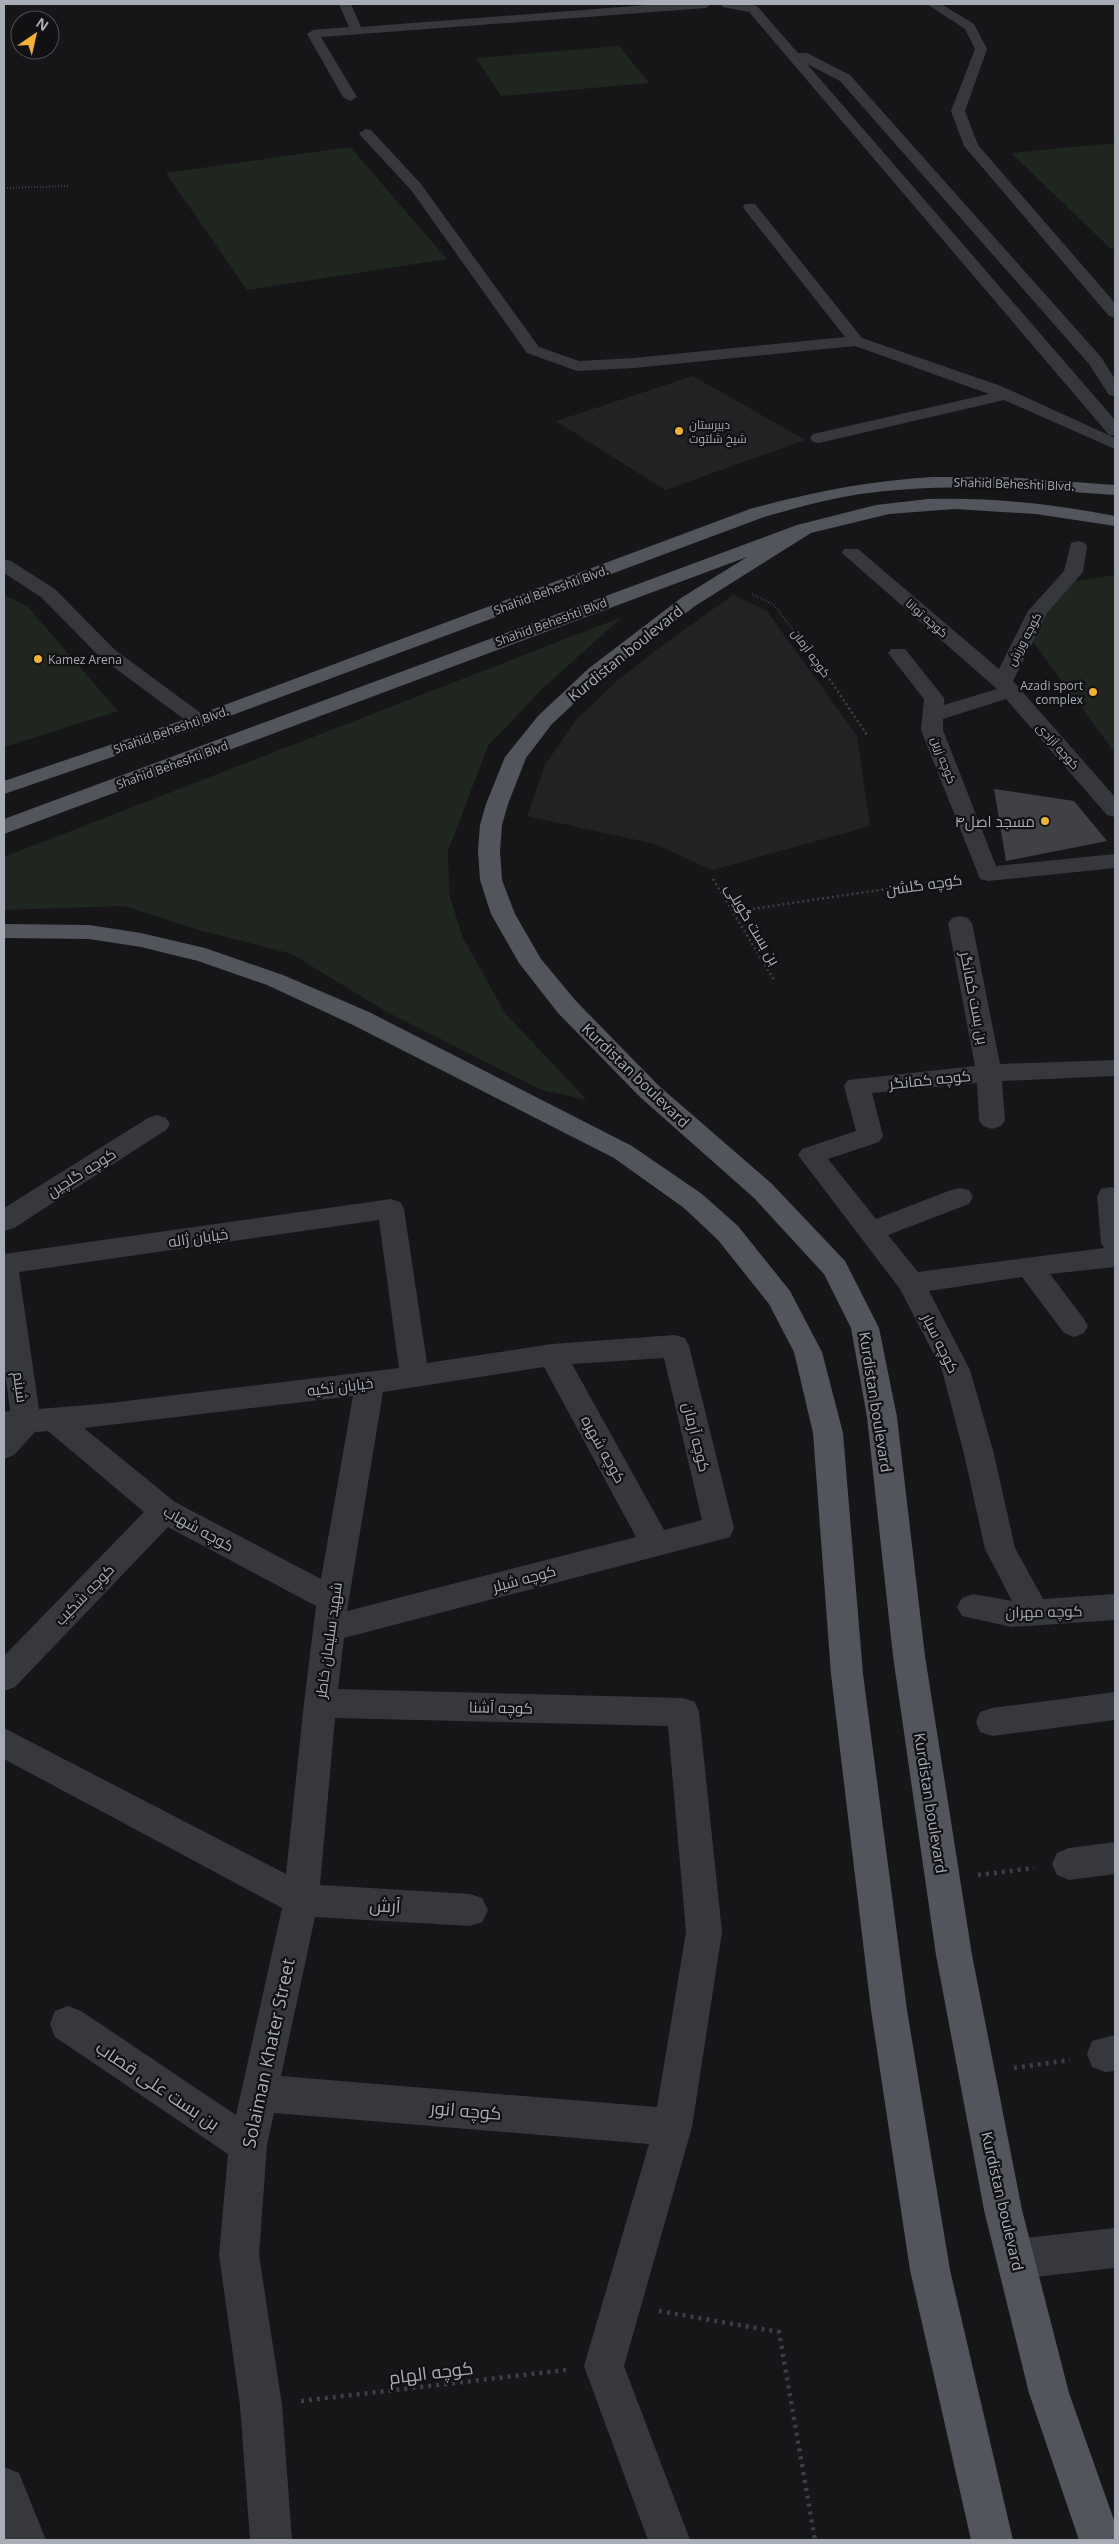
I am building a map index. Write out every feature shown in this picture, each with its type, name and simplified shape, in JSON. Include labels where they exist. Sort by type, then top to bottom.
[{"type":"main road","name":"Shahid Beheshti Blvd.","points":[[4,788],[200,721],[688,538],[758,513],[823,495],[891,485],[960,480],[1030,482],[1115,490]]},
{"type":"main road","name":"Shahid Beheshti Blvd","points":[[4,826],[804,529],[902,507],[951,504],[1052,510],[1115,521]]},
{"type":"main road","name":"Kurdistan boulevard","points":[[804,529],[688,602],[595,673],[545,720],[516,758],[498,804],[492,825],[489,851],[491,880],[503,914],[531,963],[567,1007],[649,1091],[762,1191],[835,1268],[865,1328],[882,1417],[909,1656],[943,1879],[1003,2210],[1049,2393],[1100,2540]]},
{"type":"main road","points":[[4,931],[89,932],[141,940],[205,955],[275,980],[360,1018],[623,1152],[693,1202],[728,1233],[780,1298],[808,1352],[828,1433],[847,1674],[889,2010],[930,2270],[992,2540]]},
{"type":"street","points":[[345,4],[356,30]]},
{"type":"street","points":[[350,97],[313,34],[455,23],[601,8],[706,4]]},
{"type":"street","points":[[727,4],[753,9],[1115,431]]},
{"type":"street","points":[[933,4],[970,27],[982,49],[958,111],[971,146],[1115,313]]},
{"type":"street","points":[[448,10],[455,23]]},
{"type":"street","points":[[790,50],[845,78],[1095,361],[1115,390]]},
{"type":"street","points":[[366,133],[416,187],[533,350],[577,366],[634,363],[856,340],[1006,395],[1115,444]]},
{"type":"street","points":[[750,207],[856,340]]},
{"type":"street","points":[[819,438],[1006,395]]},
{"type":"street","name":"کوچه ورزش","points":[[1006,687],[1038,611],[1073,572],[1078,547]]},
{"type":"street","name":"کوچه توانا","points":[[851,553],[1006,687]]},
{"type":"street","points":[[4,565],[48,593],[107,653],[200,721]]},
{"type":"street","name":"کوچه زرین","points":[[898,652],[934,698],[932,730],[988,874]]},
{"type":"street","points":[[933,715],[1006,687]]},
{"type":"street","name":"کوچه آزادی","points":[[1006,687],[1115,810]]},
{"type":"street","points":[[988,874],[1115,861]]},
{"type":"street","name":"بن بست کمانگر","points":[[960,923],[989,1072],[992,1120]]},
{"type":"street","name":"کوچه کمانگر","points":[[811,1156],[870,1136],[857,1086],[989,1072],[1115,1068]]},
{"type":"street","name":"کوچه گلچین","points":[[4,1220],[157,1124]]},
{"type":"street","name":"کوچه سیار","points":[[811,1156],[911,1282],[956,1370],[979,1454],[1000,1549],[1036,1613]]},
{"type":"street","points":[[1110,1196],[1115,1243]]},
{"type":"street","points":[[871,1231],[960,1197]]},
{"type":"street","name":"خیابان ژاله","points":[[4,1264],[391,1209],[414,1376]]},
{"type":"street","points":[[911,1282],[1029,1266],[1115,1257]]},
{"type":"street","name":"شبنم","points":[[4,1264],[28,1421]]},
{"type":"street","points":[[1029,1266],[1074,1326]]},
{"type":"street","name":"خیابان تکیه","points":[[28,1421],[370,1383],[552,1355],[675,1346]]},
{"type":"street","name":"کوچه آرمان","points":[[675,1346],[719,1528]]},
{"type":"street","name":"کوچه شهره","points":[[552,1355],[656,1544]]},
{"type":"street","name":"شهید سلیمان خاطر","points":[[301,1900],[320,1703],[331,1614],[370,1383]]},
{"type":"street","points":[[4,1446],[28,1421]]},
{"type":"street","name":"کوچه شهاب","points":[[28,1421],[164,1511],[331,1614]]},
{"type":"street","name":"کوچه شکیب","points":[[4,1677],[164,1511]]},
{"type":"street","name":"کوچه شیلر","points":[[331,1614],[656,1544],[719,1528]]},
{"type":"street","name":"کوچه مهران","points":[[973,1607],[1012,1614],[1115,1607]]},
{"type":"street","name":"کوچه آشنا","points":[[320,1703],[683,1712],[704,1932],[673,2128]]},
{"type":"street","points":[[992,1722],[1115,1706]]},
{"type":"street","points":[[4,1743],[301,1900]]},
{"type":"street","points":[[1069,1864],[1115,1858]]},
{"type":"street","name":"آرش","points":[[301,1900],[470,1910]]},
{"type":"street","name":"Solaiman Khater Street","points":[[271,2540],[261,2406],[239,2255],[248,2145],[301,1900]]},
{"type":"street","name":"بن بست علی قصاب","points":[[68,2024],[248,2145]]},
{"type":"street","name":"کوچه انور","points":[[259,2093],[673,2128]]},
{"type":"street","points":[[669,2540],[604,2366],[673,2128]]},
{"type":"street","points":[[1016,2259],[1115,2248]]},
{"type":"street","points":[[4,2488],[25,2540]]},
{"type":"path","points":[[4,188],[68,186]]},
{"type":"path","name":"کوچه آرمان","points":[[746,590],[774,605],[808,647],[867,736]]},
{"type":"path","name":"کوچه گلشن","points":[[732,912],[988,874]]},
{"type":"path","name":"بن بست گویلی","points":[[713,879],[774,980]]},
{"type":"path","points":[[943,1879],[1069,1864]]},
{"type":"path","points":[[977,2074],[1110,2053]]},
{"type":"path","points":[[622,2304],[779,2332],[815,2540]]},
{"type":"path","name":"کوچه الهام","points":[[261,2406],[604,2366]]},
{"type":"shaded area","points":[[619,46],[649,83],[501,96],[476,58]]},
{"type":"shaded area","points":[[1115,143],[1115,248],[1111,249],[1011,153]]},
{"type":"shaded area","points":[[350,147],[447,259],[247,290],[166,173]]},
{"type":"shaded area","name":"دبیرستان شیخ شلتوت","points":[[693,376],[805,440],[665,490],[556,421]]},
{"type":"shaded area","name":"Azadi sport complex","points":[[1115,575],[1115,753],[1025,631],[1055,584]]},
{"type":"shaded area","name":"Kamez Arena","points":[[4,595],[27,606],[118,711],[4,747]]},
{"type":"shaded area","points":[[733,595],[767,611],[857,736],[870,826],[712,870],[655,844],[527,816],[545,765],[576,720],[618,680],[664,644]]},
{"type":"shaded area","points":[[622,617],[542,689],[488,746],[448,851],[449,894],[463,938],[505,1013],[587,1100],[542,1090],[385,1011],[292,954],[199,930],[124,906],[4,910],[4,857]]},
{"type":"building","name":"مسجد اصل۴","points":[[994,789],[1074,801],[1107,841],[1006,861]]},
{"type":"place","name":"دبیرستان شیخ شلتوت","points":[[679,431]]},
{"type":"place","name":"Kamez Arena","points":[[38,659]]},
{"type":"place","name":"Azadi sport complex","points":[[1093,692]]},
{"type":"place","name":"مسجد اصل۴","points":[[1045,821]]}]
